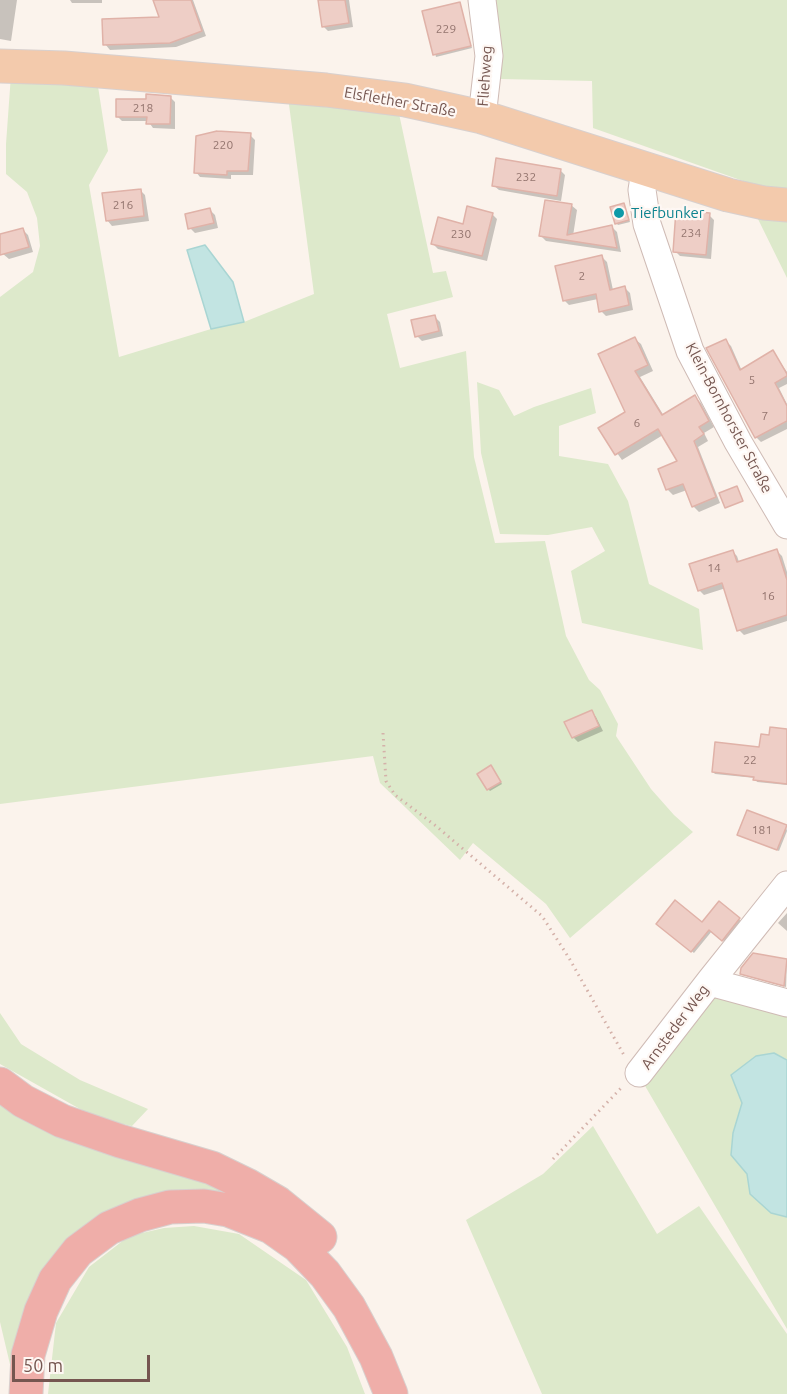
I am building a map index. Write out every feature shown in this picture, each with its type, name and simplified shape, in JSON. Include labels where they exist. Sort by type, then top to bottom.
[{"type":"highway","points":[[0,1084],[23,1101],[62,1121],[212,1168],[248,1185],[278,1203],[318,1235],[344,1263],[372,1301],[396,1345],[414,1394]]},
{"type":"highway","points":[[26,1394],[28,1355],[41,1311],[55,1280],[78,1251],[109,1228],[140,1215],[170,1207],[204,1206],[228,1210],[271,1227],[298,1246],[312,1260],[349,1307],[376,1357],[391,1394]]},
{"type":"main road","name":"Elsflether Straße","points":[[0,66],[64,68],[326,90],[405,100],[482,117],[645,171],[728,195],[764,203],[787,205]]},
{"type":"street","name":"Fliehweg","points":[[482,0],[489,56],[482,117]]},
{"type":"street","name":"Klein-Bornhorster Straße","points":[[645,171],[642,190],[647,224],[690,351],[738,442],[787,525]]},
{"type":"street","name":"Arnsteder Weg","points":[[639,1073],[787,885]]},
{"type":"street","points":[[711,980],[717,984],[787,1003]]},
{"type":"path","points":[[383,733],[386,781],[395,795],[436,826],[542,916],[569,958],[631,1067],[639,1073]]},
{"type":"path","name":"Arnsteder Weg","points":[[553,1159],[619,1089],[639,1073]]},
{"type":"green space","points":[[496,0],[787,0],[787,190],[763,188],[593,128],[592,81],[501,79]]},
{"type":"green space","points":[[11,75],[97,80],[108,151],[89,185],[119,357],[211,329],[244,322],[314,294],[288,97],[398,109],[433,273],[446,271],[453,297],[387,314],[400,368],[466,351],[474,457],[495,543],[545,541],[566,636],[589,680],[600,690],[618,724],[616,736],[651,789],[693,832],[570,938],[546,904],[473,843],[460,860],[380,783],[373,756],[0,804],[0,297],[33,272],[40,246],[37,218],[27,192],[6,174]]},
{"type":"green space","points":[[787,216],[787,278],[757,217]]},
{"type":"green space","points":[[477,382],[499,390],[514,416],[591,388],[596,413],[559,426],[559,456],[608,464],[628,501],[649,584],[699,609],[703,650],[582,623],[571,571],[605,551],[592,527],[548,535],[500,534],[481,453]]},
{"type":"green space","points":[[713,988],[787,1009],[787,1060],[774,1054],[731,1075],[742,1103],[733,1133],[731,1155],[747,1174],[771,1213],[787,1217],[787,1329],[641,1079]]},
{"type":"green space","points":[[0,1013],[21,1044],[80,1080],[148,1109],[132,1126],[96,1118],[0,1064]]},
{"type":"green space","points":[[0,1097],[170,1161],[272,1212],[192,1193],[72,1242],[17,1394],[0,1322]]},
{"type":"green space","points":[[593,1126],[657,1234],[699,1206],[787,1334],[787,1394],[542,1394],[466,1220],[543,1174]]},
{"type":"green space","points":[[194,1226],[239,1234],[306,1280],[347,1347],[365,1394],[48,1394],[56,1323],[89,1267],[129,1236],[164,1228]]},
{"type":"water","points":[[205,245],[233,282],[244,322],[211,329],[187,250]]},
{"type":"water","points":[[774,1053],[787,1060],[787,1217],[771,1213],[750,1194],[747,1174],[731,1155],[733,1133],[742,1103],[731,1075],[756,1056]]},
{"type":"building","points":[[153,0],[191,0],[202,31],[170,43],[103,45],[102,19],[159,17]]},
{"type":"building","points":[[318,0],[345,0],[349,23],[322,27]]},
{"type":"building","points":[[460,2],[471,46],[433,55],[422,11]]},
{"type":"building","points":[[146,94],[171,96],[170,124],[146,124],[147,117],[116,117],[116,99],[146,99]]},
{"type":"building","points":[[217,131],[251,133],[248,171],[227,171],[227,175],[194,173],[196,136]]},
{"type":"building","points":[[496,158],[561,169],[557,196],[492,186]]},
{"type":"building","points":[[141,189],[144,216],[106,221],[102,193]]},
{"type":"building","points":[[545,200],[572,204],[567,235],[612,225],[617,248],[539,236]]},
{"type":"building","name":"Tiefbunker","points":[[624,203],[629,220],[615,224],[610,207]]},
{"type":"building","points":[[467,206],[493,213],[482,256],[431,244],[438,217],[463,224]]},
{"type":"building","points":[[210,208],[214,223],[188,229],[185,214]]},
{"type":"building","points":[[676,210],[710,213],[706,255],[673,252]]},
{"type":"building","points":[[23,228],[29,247],[0,255],[0,234]]},
{"type":"building","points":[[602,255],[610,290],[625,286],[629,305],[599,312],[596,294],[563,301],[555,266]]},
{"type":"building","points":[[435,315],[439,331],[415,337],[411,320]]},
{"type":"building","points":[[635,337],[648,365],[635,371],[662,415],[695,395],[709,421],[699,427],[704,434],[694,441],[716,497],[692,507],[683,484],[666,490],[658,469],[677,461],[658,429],[615,455],[598,428],[625,412],[598,354]]},
{"type":"building","points":[[726,339],[740,370],[773,350],[787,374],[775,383],[787,406],[787,421],[755,438],[706,348]]},
{"type":"building","points":[[737,486],[743,501],[725,508],[719,493]]},
{"type":"building","points":[[777,549],[787,580],[787,615],[737,631],[722,583],[698,591],[689,564],[733,550],[737,562]]},
{"type":"building","points":[[592,710],[599,726],[572,738],[564,722]]},
{"type":"building","points":[[770,727],[787,729],[787,784],[712,772],[715,742],[759,747],[761,734],[769,735]]},
{"type":"building","points":[[491,765],[501,782],[487,790],[477,774]]},
{"type":"building","points":[[747,810],[787,825],[777,850],[737,835]]},
{"type":"building","points":[[675,900],[702,922],[719,901],[740,918],[722,941],[709,930],[691,952],[656,924]]},
{"type":"building","points":[[753,953],[787,959],[784,986],[740,974],[741,968]]},
{"type":"place","name":"Tiefbunker","points":[[619,213]]}]
